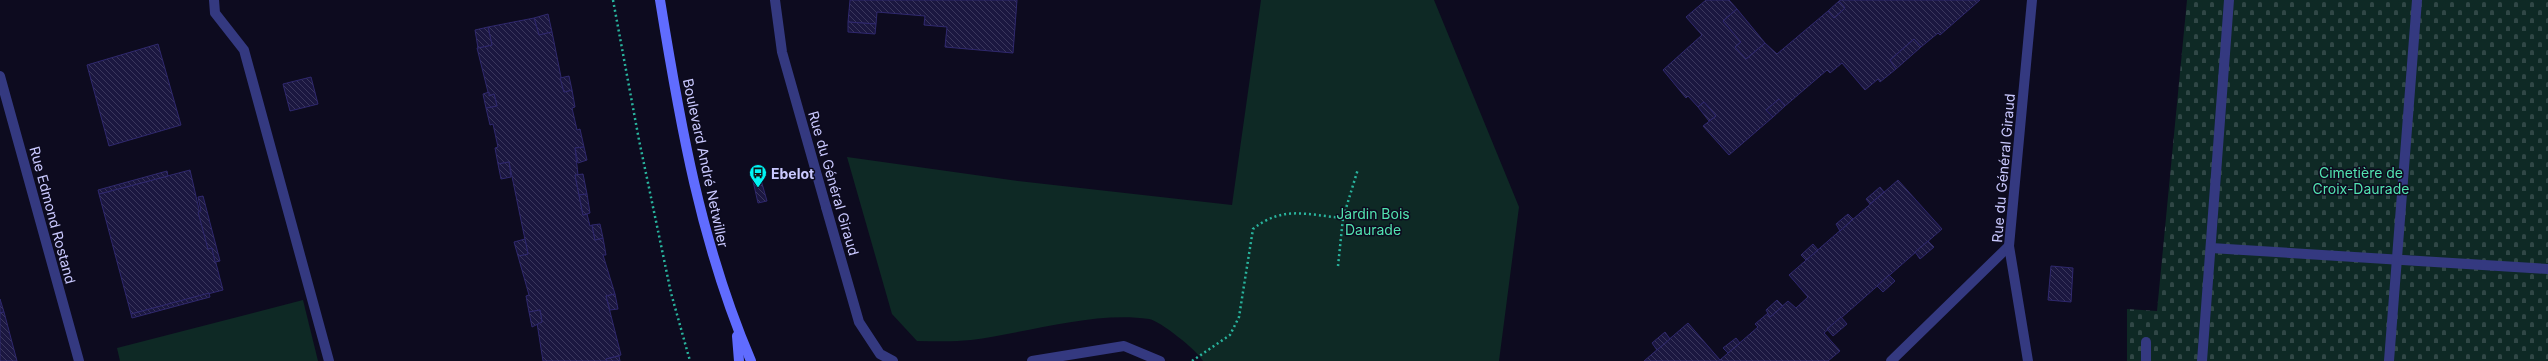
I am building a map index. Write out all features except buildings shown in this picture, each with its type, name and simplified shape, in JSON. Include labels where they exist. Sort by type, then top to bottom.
[{"type":"main road","name":"Boulevard André Netwiller","points":[[660,0],[690,167],[716,271],[750,361]]},
{"type":"main road","name":"Boulevard André Netwiller","points":[[737,328],[739,361]]},
{"type":"street","points":[[214,0],[215,13],[244,50],[329,361]]},
{"type":"street","name":"Rue du Général Giraud","points":[[775,0],[782,52],[859,322],[880,354],[892,361]]},
{"type":"street","name":"Rue du Général Giraud","points":[[2028,361],[2009,246],[2032,0]]},
{"type":"street","points":[[2202,361],[2229,0]]},
{"type":"street","points":[[2389,361],[2417,0]]},
{"type":"street","name":"Rue Edmond Rostand","points":[[0,76],[78,361]]},
{"type":"street","points":[[1891,361],[2009,246]]},
{"type":"street","points":[[2211,248],[2398,258],[2548,270]]},
{"type":"street","points":[[2146,342],[2146,361]]},
{"type":"street","points":[[1032,361],[1124,346],[1160,361]]},
{"type":"path","points":[[613,0],[638,140],[671,293],[690,361]]},
{"type":"path","points":[[1338,266],[1343,218],[1358,169]]},
{"type":"path","points":[[1192,361],[1230,335],[1239,317],[1253,229],[1266,218],[1282,213],[1343,218]]},
{"type":"green space","name":"Jardin Bois Daurade","points":[[1261,0],[1434,0],[1519,207],[1499,361],[1203,361],[1194,350],[1161,325],[1149,319],[1128,317],[1083,320],[971,340],[917,341],[892,314],[847,157],[1018,181],[1232,205]]},
{"type":"green space","name":"Cimetière de Croix-Daurade","points":[[2187,0],[2548,0],[2548,361],[2127,361],[2127,309],[2157,311]]},
{"type":"green space","points":[[303,300],[318,361],[120,361],[117,348]]},
{"type":"place","name":"Ebelot","points":[[758,188]]}]
